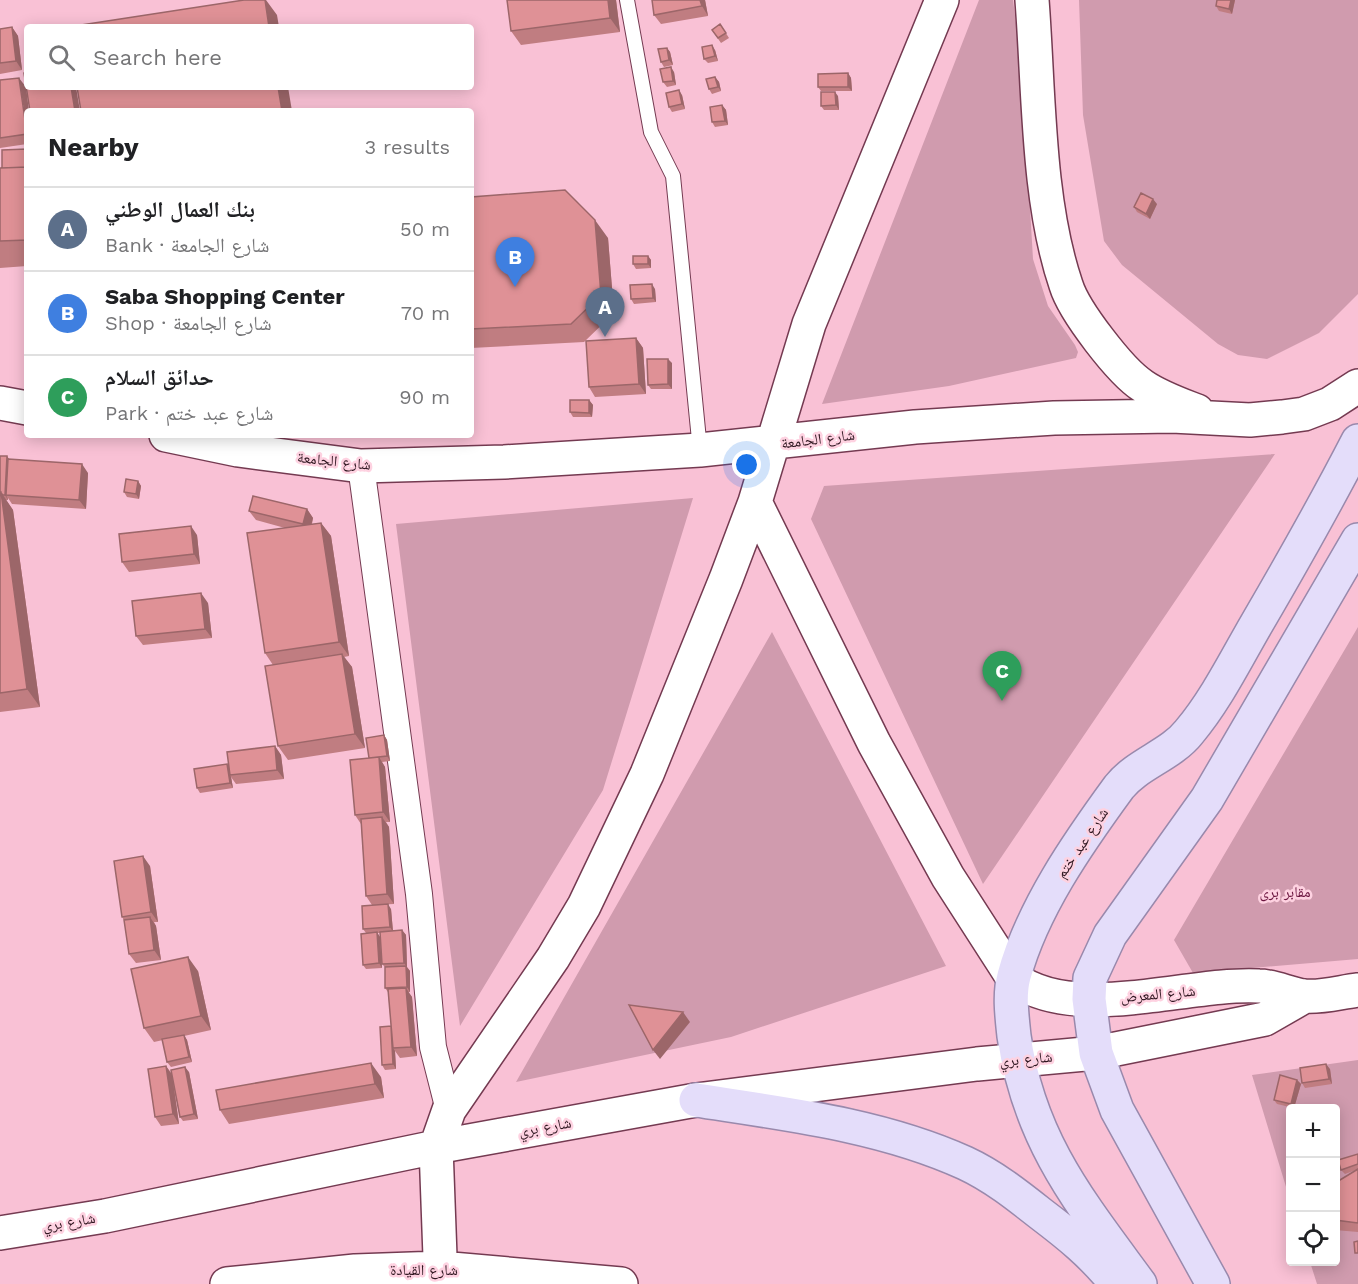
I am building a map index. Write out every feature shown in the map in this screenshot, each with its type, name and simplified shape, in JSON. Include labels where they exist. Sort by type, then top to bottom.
[{"type":"main road","points":[[440,1276],[436,1147],[449,1110],[553,958],[584,906],[647,774],[755,502],[809,324],[942,0]]},
{"type":"main road","points":[[1032,0],[1044,159],[1053,234],[1066,288],[1110,354],[1142,385],[1218,419]]},
{"type":"main road","name":"شارع الجامعة","points":[[180,438],[238,450],[361,466],[584,458],[772,444],[915,427],[1054,418],[1172,416],[1250,420],[1304,414],[1330,404],[1358,386]]},
{"type":"main road","points":[[0,403],[24,407]]},
{"type":"main road","name":"شارع عبد ختم","points":[[1140,1284],[1061,1174],[1045,1144],[1030,1103],[1018,1059],[1011,1004],[1013,978],[1031,928],[1049,892],[1121,784],[1188,734],[1243,647],[1330,495],[1358,441]]},
{"type":"main road","points":[[755,502],[880,753],[948,877],[1013,978]]},
{"type":"main road","points":[[1213,1284],[1117,1110],[1096,1053],[1089,999],[1090,978],[1110,935],[1207,798],[1358,540]]},
{"type":"main road","name":"شارع المعرض","points":[[1013,978],[1026,988],[1041,993],[1089,999],[1260,986],[1305,996],[1358,990]]},
{"type":"main road","name":"شارع المعرض","points":[[1096,1053],[1265,1019],[1305,996]]},
{"type":"main road","name":"شارع بري","points":[[0,1233],[105,1216],[436,1147],[696,1100],[1018,1059],[1096,1053]]},
{"type":"main road","points":[[696,1100],[839,1123],[902,1140],[966,1164],[1000,1183],[1089,1251],[1117,1284]]},
{"type":"main road","name":"شارع القيادة","points":[[227,1284],[343,1272],[621,1284]]},
{"type":"street","points":[[361,466],[418,894],[433,1047],[449,1110]]},
{"type":"lane","points":[[627,0],[651,132],[673,176],[700,450]]},
{"type":"green space","points":[[979,0],[1013,0],[1022,70],[1033,259],[1048,306],[1075,345],[1078,352],[1076,358],[949,386],[822,404]]},
{"type":"green space","points":[[1079,0],[1358,0],[1358,294],[1319,333],[1267,359],[1238,355],[1218,344],[1122,265],[1104,241],[1083,115]]},
{"type":"green space","points":[[1275,454],[983,884],[811,519],[824,486]]},
{"type":"green space","points":[[693,498],[603,790],[460,1026],[396,524]]},
{"type":"green space","name":"مقابر برى","points":[[1358,627],[1358,959],[1193,973],[1174,940]]},
{"type":"green space","points":[[772,632],[946,966],[731,1037],[516,1082]]},
{"type":"green space","points":[[1358,1060],[1358,1284],[1317,1284],[1311,1266],[1340,1266],[1340,1104],[1286,1104],[1286,1187],[1252,1075]]},
{"type":"building","points":[[244,0],[265,0],[269,24],[88,24]]},
{"type":"building","points":[[507,0],[608,0],[610,18],[511,31]]},
{"type":"building","points":[[652,0],[700,0],[702,6],[654,15]]},
{"type":"building","points":[[1217,0],[1231,0],[1229,9],[1216,6]]},
{"type":"building","points":[[720,24],[726,33],[718,38],[712,30]]},
{"type":"building","points":[[12,27],[16,61],[0,63],[0,29]]},
{"type":"building","points":[[712,45],[715,56],[704,59],[702,47]]},
{"type":"building","points":[[667,48],[669,60],[661,62],[658,49]]},
{"type":"building","points":[[671,67],[673,81],[663,82],[660,69]]},
{"type":"building","points":[[848,73],[848,87],[818,87],[818,74]]},
{"type":"building","points":[[715,77],[718,87],[709,89],[706,79]]},
{"type":"building","points":[[19,78],[24,113],[24,134],[0,138],[0,80]]},
{"type":"building","points":[[27,90],[72,90],[74,108],[30,108]]},
{"type":"building","points":[[78,90],[278,90],[282,108],[80,108]]},
{"type":"building","points":[[679,90],[682,104],[669,107],[666,93]]},
{"type":"building","points":[[821,92],[835,92],[836,105],[821,106]]},
{"type":"building","points":[[722,105],[725,121],[712,122],[710,107]]},
{"type":"building","points":[[24,149],[24,167],[2,168],[2,150]]},
{"type":"building","points":[[24,167],[24,240],[0,241],[0,168]]},
{"type":"building","points":[[565,190],[595,220],[601,295],[571,324],[474,329],[474,197]]},
{"type":"building","points":[[1141,193],[1153,199],[1146,214],[1134,207]]},
{"type":"building","points":[[633,256],[648,256],[648,264],[633,264]]},
{"type":"building","points":[[652,284],[653,298],[631,299],[630,285]]},
{"type":"building","points":[[636,338],[639,384],[589,387],[586,341]]},
{"type":"building","points":[[647,359],[668,359],[668,384],[648,385]]},
{"type":"building","points":[[570,400],[589,400],[589,413],[570,412]]},
{"type":"building","points":[[0,456],[7,456],[5,495],[0,492]]},
{"type":"building","points":[[8,459],[82,464],[79,500],[6,495]]},
{"type":"building","points":[[126,479],[138,481],[136,494],[124,492]]},
{"type":"building","points":[[0,492],[27,689],[0,693]]},
{"type":"building","points":[[253,496],[307,509],[303,524],[249,511]]},
{"type":"building","points":[[321,523],[339,642],[265,653],[247,533]]},
{"type":"building","points":[[191,526],[194,554],[122,562],[119,534]]},
{"type":"building","points":[[201,593],[205,629],[136,636],[132,601]]},
{"type":"building","points":[[342,654],[355,734],[278,746],[265,666]]},
{"type":"building","points":[[384,735],[387,756],[369,758],[366,738]]},
{"type":"building","points":[[275,746],[277,770],[230,775],[227,752]]},
{"type":"building","points":[[379,757],[383,812],[355,815],[350,760]]},
{"type":"building","points":[[227,764],[230,783],[197,788],[194,769]]},
{"type":"building","points":[[382,817],[387,894],[366,896],[361,819]]},
{"type":"building","points":[[143,856],[151,912],[122,917],[114,861]]},
{"type":"building","points":[[388,904],[390,927],[363,929],[362,906]]},
{"type":"building","points":[[150,917],[154,950],[129,954],[124,920]]},
{"type":"building","points":[[402,930],[404,963],[382,964],[380,932]]},
{"type":"building","points":[[377,932],[379,963],[363,965],[361,934]]},
{"type":"building","points":[[188,957],[201,1016],[144,1028],[131,969]]},
{"type":"building","points":[[406,966],[407,987],[385,988],[385,967]]},
{"type":"building","points":[[406,988],[411,1047],[393,1048],[388,989]]},
{"type":"building","points":[[629,1005],[683,1012],[653,1050]]},
{"type":"building","points":[[391,1026],[393,1064],[382,1065],[380,1027]]},
{"type":"building","points":[[184,1035],[189,1057],[167,1062],[162,1039]]},
{"type":"building","points":[[371,1063],[375,1084],[220,1110],[216,1090]]},
{"type":"building","points":[[1326,1064],[1329,1079],[1302,1083],[1300,1068]]},
{"type":"building","points":[[166,1066],[173,1114],[155,1117],[148,1069]]},
{"type":"building","points":[[185,1067],[194,1114],[180,1117],[171,1070]]},
{"type":"building","points":[[1280,1075],[1297,1080],[1291,1104],[1274,1100]]},
{"type":"building","points":[[1358,1154],[1358,1164],[1341,1170],[1340,1159]]},
{"type":"building","points":[[1358,1169],[1358,1223],[1340,1221],[1340,1180]]},
{"type":"building","points":[[1358,1241],[1358,1253],[1355,1253],[1354,1242]]},
{"type":"place","name":"Saba Shopping Center","points":[[515,287]]},
{"type":"place","name":"بنك العمال الوطني","points":[[605,337]]},
{"type":"place","name":"حدائق السلام","points":[[1002,701]]}]
